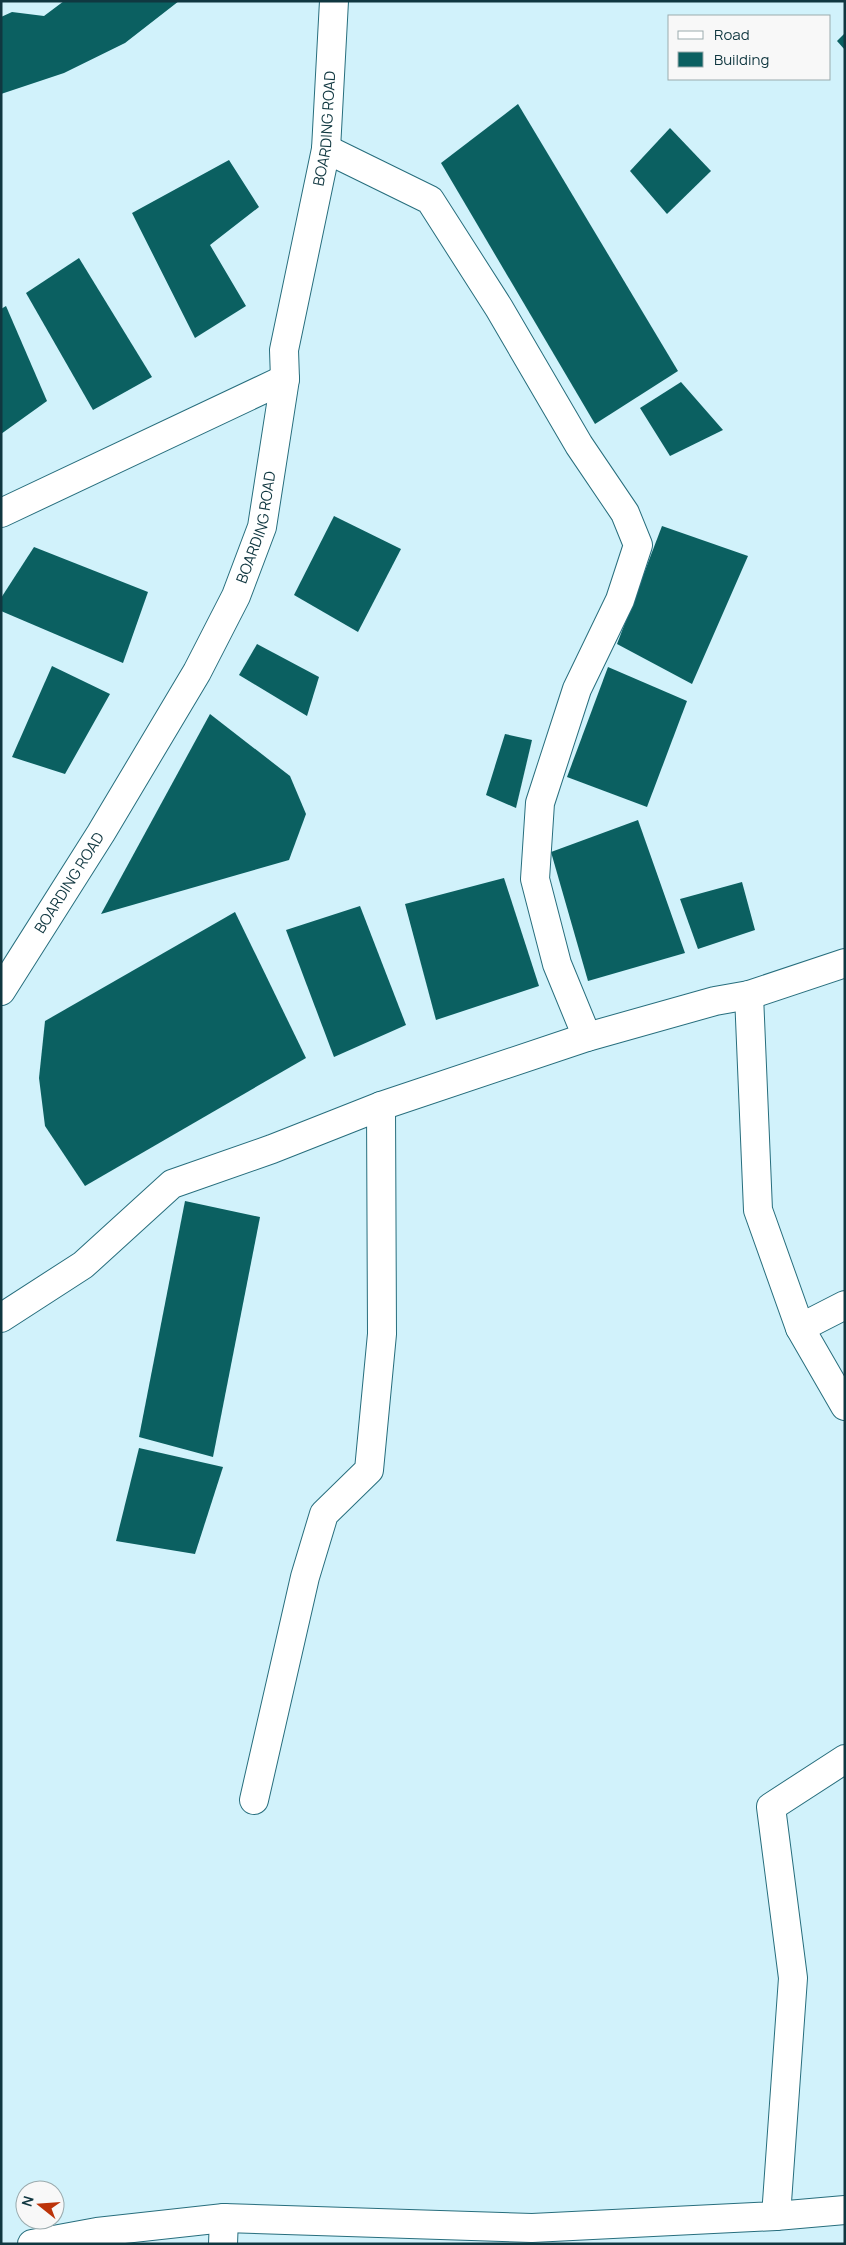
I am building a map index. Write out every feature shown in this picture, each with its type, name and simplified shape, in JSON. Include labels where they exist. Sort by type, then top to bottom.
[{"type":"street","name":"BOARDING ROAD","points":[[1,991],[102,833],[197,672],[236,596],[262,527],[286,379],[284,350],[326,149],[334,1]]},
{"type":"street","points":[[326,149],[430,200],[499,308],[579,445],[624,512],[638,545],[620,600],[577,689],[540,803],[535,879],[557,964],[587,1037]]},
{"type":"street","points":[[1,513],[286,379]]},
{"type":"street","points":[[1,1318],[83,1265],[172,1184],[272,1149],[381,1106],[587,1037],[715,1001],[749,995],[845,963]]},
{"type":"street","points":[[749,995],[758,1210],[800,1328],[845,1406]]},
{"type":"street","points":[[254,1800],[305,1577],[324,1514],[369,1470],[382,1334],[381,1106]]},
{"type":"street","points":[[800,1328],[845,1305]]},
{"type":"street","points":[[776,2216],[793,1978],[771,1807],[845,1759]]},
{"type":"street","points":[[32,2244],[97,2232],[532,2228],[776,2216],[845,2210]]},
{"type":"building","points":[[64,1],[179,1],[125,43],[64,73],[1,94],[1,17],[12,12],[44,16]]},
{"type":"building","points":[[845,33],[845,50],[837,41]]},
{"type":"building","points":[[518,104],[678,371],[595,424],[441,163]]},
{"type":"building","points":[[670,128],[711,171],[667,214],[630,171]]},
{"type":"building","points":[[229,160],[259,207],[210,245],[246,306],[195,338],[132,213]]},
{"type":"building","points":[[79,258],[152,377],[93,410],[26,293]]},
{"type":"building","points":[[6,306],[47,401],[1,434],[1,309]]},
{"type":"building","points":[[681,382],[723,430],[670,456],[640,408]]},
{"type":"building","points":[[334,516],[401,549],[358,632],[294,595]]},
{"type":"building","points":[[662,526],[748,556],[692,684],[617,644]]},
{"type":"building","points":[[34,547],[148,592],[123,663],[1,611],[1,598]]},
{"type":"building","points":[[257,644],[319,677],[307,716],[239,675]]},
{"type":"building","points":[[52,666],[110,694],[65,774],[12,757]]},
{"type":"building","points":[[608,667],[687,701],[647,807],[567,777]]},
{"type":"building","points":[[210,714],[290,776],[306,814],[289,860],[101,914]]},
{"type":"building","points":[[505,734],[532,740],[516,808],[486,795]]},
{"type":"building","points":[[638,820],[685,953],[588,981],[551,852]]},
{"type":"building","points":[[504,878],[539,986],[436,1020],[405,904]]},
{"type":"building","points":[[742,882],[755,930],[698,949],[680,899]]},
{"type":"building","points":[[360,906],[406,1025],[334,1057],[286,930]]},
{"type":"building","points":[[235,912],[306,1058],[85,1186],[45,1126],[39,1078],[45,1021]]},
{"type":"building","points":[[185,1201],[260,1217],[213,1457],[139,1437]]},
{"type":"building","points":[[139,1448],[223,1467],[195,1554],[116,1541]]}]
